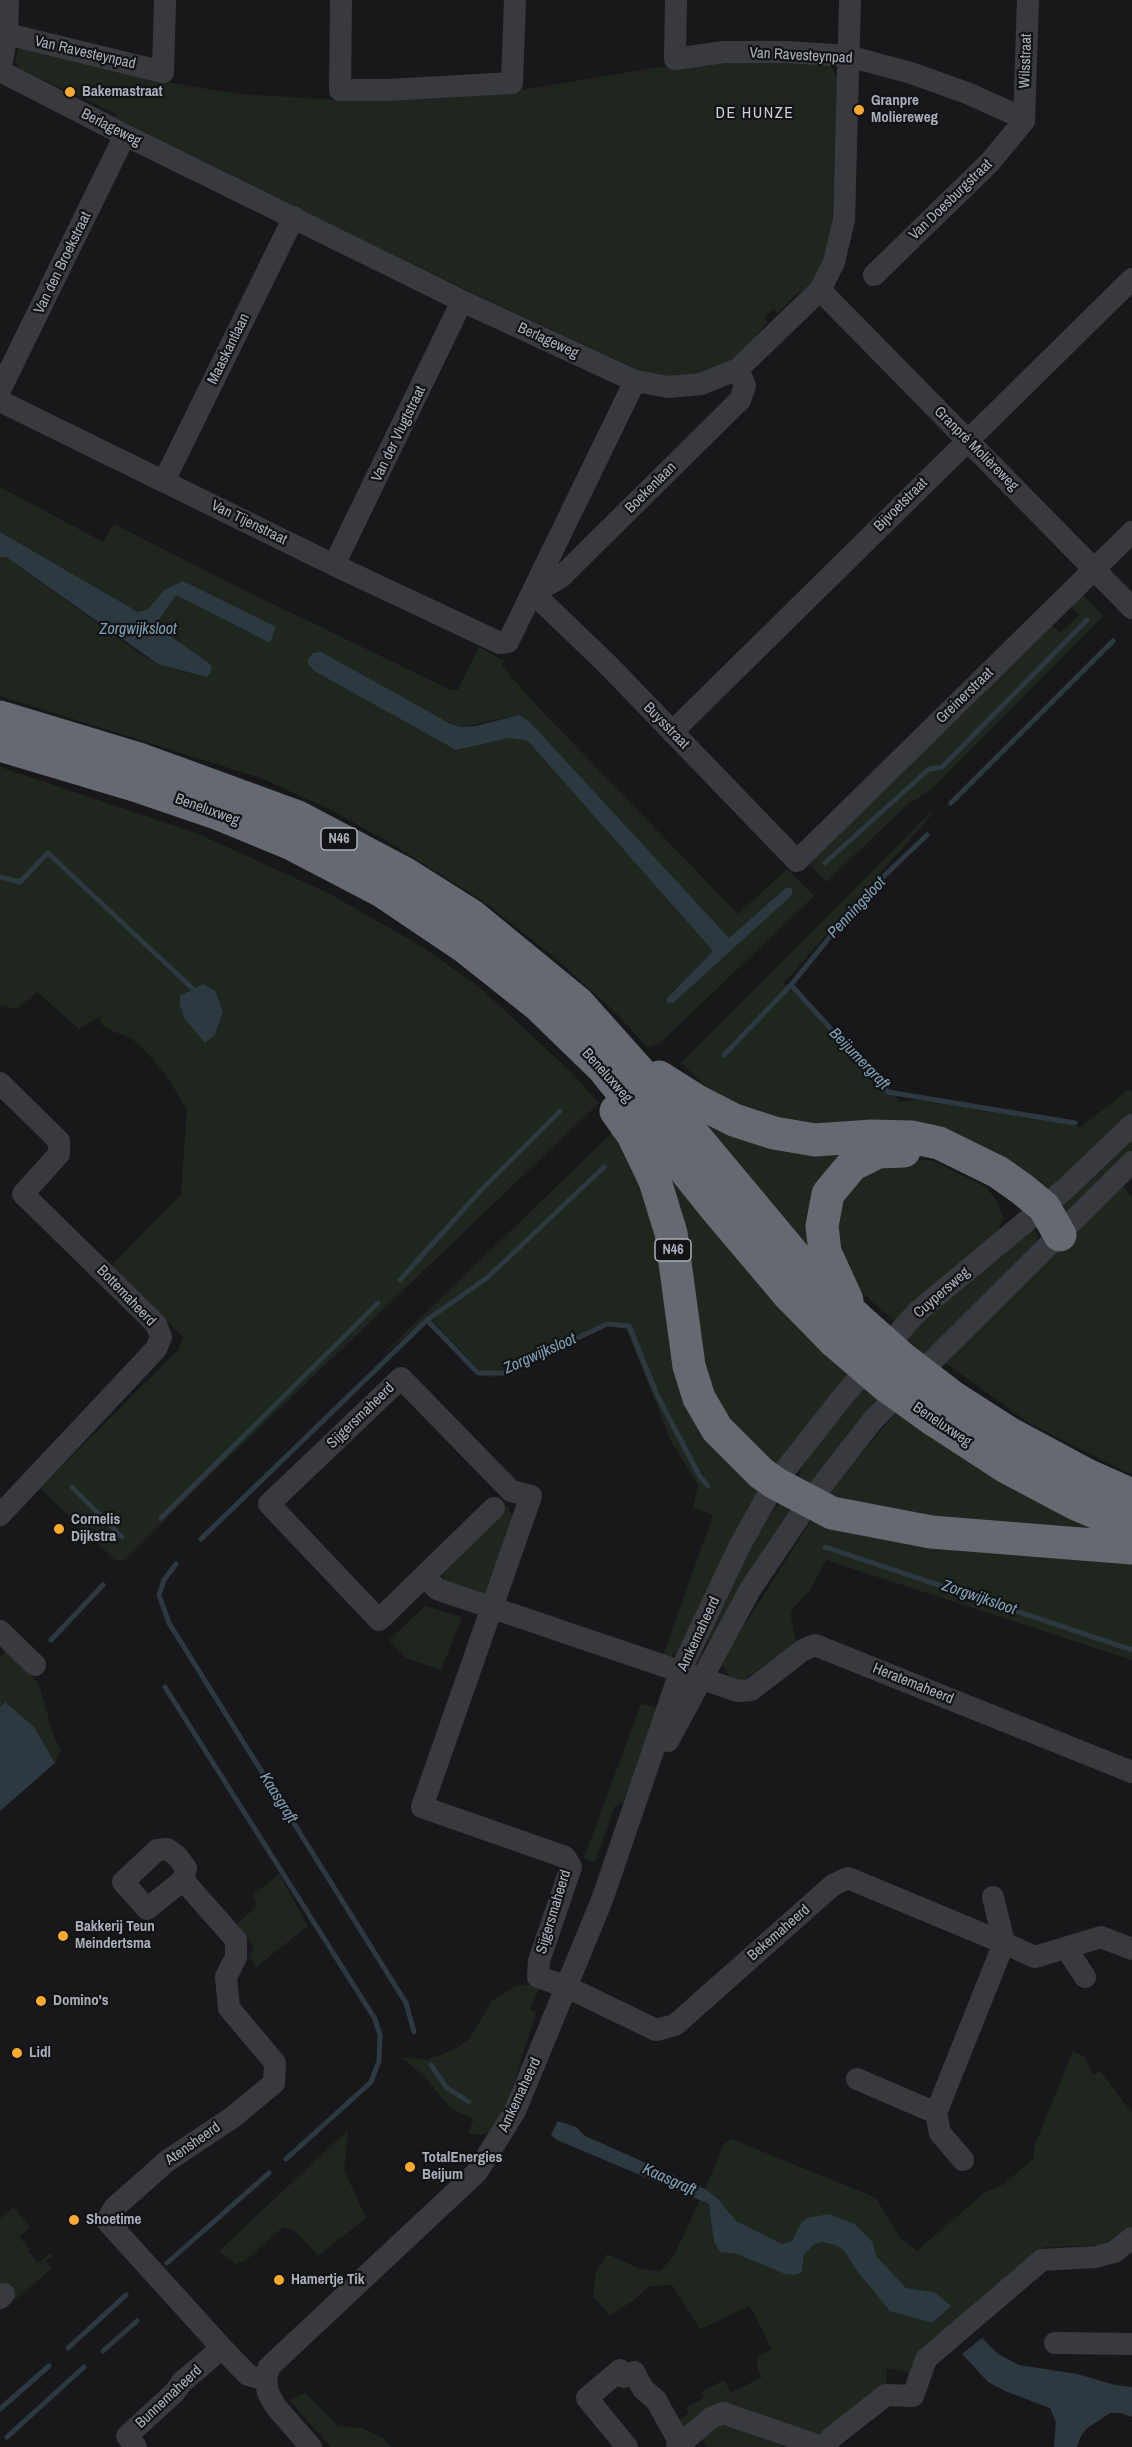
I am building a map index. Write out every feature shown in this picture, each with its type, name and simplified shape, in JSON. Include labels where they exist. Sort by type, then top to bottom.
[{"type":"highway","name":"Beneluxweg","points":[[0,717],[139,759],[287,813],[404,873],[472,916],[578,1003],[625,1054],[809,1273],[884,1384],[1007,1432],[1087,1475],[1132,1495]]},
{"type":"highway","name":"Beneluxweg","points":[[0,745],[219,814],[292,844],[382,891],[507,978],[551,1017],[603,1068],[766,1268],[845,1329]]},
{"type":"highway","name":"N46","points":[[551,1017],[633,1135],[654,1181],[671,1233],[688,1366],[699,1398],[717,1429],[761,1473],[775,1483],[832,1513],[931,1532],[1132,1548]]},
{"type":"highway","name":"N46","points":[[625,1054],[697,1101],[734,1120],[774,1132],[815,1140],[872,1136],[911,1137],[939,1143],[998,1172],[1045,1220]]},
{"type":"highway","name":"N46","points":[[845,1329],[825,1252],[822,1227],[828,1194],[852,1165],[878,1152],[900,1150],[932,1156],[984,1180],[1045,1220]]},
{"type":"highway","name":"Beneluxweg","points":[[944,1409],[1006,1467],[1074,1503],[1132,1528]]},
{"type":"street","points":[[0,71],[7,34],[8,0]]},
{"type":"street","name":"Van Ravesteynpad","points":[[7,34],[163,72],[165,0]]},
{"type":"street","points":[[341,0],[340,90],[389,90],[512,83],[515,0]]},
{"type":"street","name":"Van Ravesteynpad","points":[[676,0],[675,59],[724,52],[787,52],[848,56],[911,73],[967,93],[1014,114],[1024,121]]},
{"type":"street","name":"Berlageweg","points":[[0,71],[462,301],[635,381],[668,387],[701,384],[738,369],[820,290],[834,262],[844,220],[850,0]]},
{"type":"street","name":"Wilsstraat","points":[[1024,121],[1028,0]]},
{"type":"street","name":"Van Doesburgstraat","points":[[874,275],[990,162],[1024,121]]},
{"type":"street","name":"Van den Broekstraat","points":[[0,390],[125,135]]},
{"type":"street","name":"Maaskantlaan","points":[[164,481],[294,217]]},
{"type":"street","name":"Bijvoetstraat","points":[[672,732],[1132,279]]},
{"type":"street","name":"Granpré Molièreweg","points":[[820,290],[1132,608]]},
{"type":"street","name":"Van der Vlugtstraat","points":[[334,565],[462,301]]},
{"type":"street","name":"Boekenlaan","points":[[533,593],[560,578],[740,400],[745,386],[738,369]]},
{"type":"street","points":[[533,593],[635,381]]},
{"type":"street","name":"Van Tijenstraat","points":[[0,401],[334,565],[500,643],[508,642],[533,593]]},
{"type":"street","name":"Greinerstraat","points":[[797,861],[1132,532]]},
{"type":"street","name":"Buysstraat","points":[[533,593],[608,665],[797,861]]},
{"type":"street","name":"Bottemaheerd","points":[[0,1083],[59,1141],[59,1154],[23,1194],[156,1324],[161,1337],[156,1349],[0,1515]]},
{"type":"street","name":"Cuypersweg","points":[[809,1502],[873,1420],[1045,1220],[1132,1125]]},
{"type":"street","name":"Cuypersweg","points":[[775,1483],[844,1395],[916,1313],[1045,1220],[1132,1162]]},
{"type":"street","name":"Sijgersmaheerd","points":[[494,1508],[380,1620],[269,1504],[401,1377],[512,1491],[531,1496],[422,1807],[565,1857],[571,1867],[539,1961],[538,1977],[565,1986]]},
{"type":"street","name":"Amkemaheerd","points":[[266,2380],[268,2367],[293,2342],[477,2172],[515,2111],[602,1900],[640,1792],[691,1676],[739,1547],[775,1483]]},
{"type":"street","name":"Amkemaheerd","points":[[691,1676],[809,1502]]},
{"type":"street","points":[[425,1576],[437,1589],[691,1676]]},
{"type":"street","points":[[2,1636],[35,1665]]},
{"type":"street","name":"Heratemaheerd","points":[[691,1676],[738,1691],[751,1690],[803,1650],[815,1645],[1132,1772]]},
{"type":"street","name":"Bekemaheerd","points":[[565,1986],[656,2030],[675,2025],[833,1885],[848,1878],[1035,1957],[1101,1937],[1132,1949]]},
{"type":"street","name":"Atensheerd","points":[[183,1880],[236,1940],[236,1957],[226,1977],[229,2008],[275,2063],[274,2083],[233,2117],[167,2161],[114,2208],[107,2221],[248,2375],[266,2380]]},
{"type":"street","points":[[963,2160],[940,2133],[936,2113],[1004,1944],[993,1897]]},
{"type":"street","points":[[1065,1948],[1085,1977]]},
{"type":"street","points":[[857,2079],[936,2113]]},
{"type":"street","points":[[627,2447],[587,2398],[620,2370],[624,2377],[634,2372],[643,2389],[656,2400],[678,2445],[711,2418],[723,2413],[824,2447],[831,2438],[886,2395],[914,2396],[926,2359],[1042,2260],[1096,2257],[1114,2252],[1132,2238]]},
{"type":"street","points":[[1055,2343],[1132,2344]]},
{"type":"street","name":"Bunnemaheerd","points":[[136,2447],[127,2436],[175,2392],[182,2382],[222,2348]]},
{"type":"street","points":[[266,2380],[268,2393],[276,2408],[310,2447]]},
{"type":"shaded area","points":[[26,47],[130,75],[189,86],[239,94],[354,101],[442,99],[491,95],[653,68],[686,65],[742,61],[831,66],[837,78],[829,251],[819,275],[804,292],[796,294],[778,313],[773,309],[764,318],[768,322],[757,334],[760,338],[736,359],[693,375],[666,377],[644,373],[415,266],[116,118],[117,114],[20,69],[15,61],[18,49]]},
{"type":"shaded area","points":[[0,487],[103,542],[114,524],[449,689],[458,690],[479,647],[504,661],[502,666],[535,704],[738,914],[787,869],[814,896],[659,1044],[647,1047],[616,1013],[552,955],[480,899],[387,841],[329,809],[261,778],[0,696],[0,557],[6,557],[142,655],[158,664],[181,671],[206,677],[212,667],[155,626],[176,595],[269,642],[276,628],[164,590],[148,609],[138,612],[0,532]],"holes":[[[308,664],[461,727],[519,715],[529,721],[729,938],[787,887],[666,998],[713,951],[528,741],[509,738],[456,750],[314,671]]]},
{"type":"shaded area","points":[[1080,592],[1103,616],[932,789],[907,805],[826,882],[809,863],[1050,623],[1060,633],[1079,615],[1069,604]]},
{"type":"shaded area","points":[[0,767],[196,833],[328,893],[421,946],[478,986],[570,1071],[599,1103],[210,1475],[124,1561],[115,1560],[40,1488],[179,1349],[183,1337],[112,1265],[181,1194],[187,1110],[168,1078],[149,1055],[130,1037],[102,1025],[99,1017],[79,1029],[37,992],[17,1009],[0,1005]],"holes":[[[203,984],[219,1027],[215,1035],[205,1043],[180,1006],[180,997]]]},
{"type":"shaded area","points":[[933,813],[784,983],[901,1102],[915,1100],[969,1103],[1081,1127],[1129,1089],[1132,1092],[1132,1114],[1059,1187],[1045,1188],[987,1157],[771,1122],[708,1088],[681,1063],[928,815]]},
{"type":"shaded area","points":[[700,1116],[867,1150],[812,1253],[735,1158]]},
{"type":"shaded area","points":[[619,1126],[636,1158],[678,1331],[759,1493],[688,1635],[675,1655],[665,1657],[663,1656],[713,1515],[693,1508],[698,1485],[671,1441],[627,1331],[620,1323],[610,1322],[492,1378],[485,1376],[430,1318],[382,1355]]},
{"type":"shaded area","points":[[1132,1135],[1132,1154],[1069,1213],[1063,1211],[1061,1202]]},
{"type":"shaded area","points":[[652,1147],[852,1375],[780,1466],[767,1461],[714,1408]]},
{"type":"shaded area","points":[[896,1156],[933,1161],[986,1187],[996,1200],[1003,1217],[996,1238],[898,1324],[859,1290],[846,1272],[832,1207],[845,1180]]},
{"type":"shaded area","points":[[1121,1185],[1132,1197],[1132,1475],[1029,1423],[940,1359]]},
{"type":"shaded area","points":[[1032,1228],[1038,1235],[1037,1243],[812,1486],[801,1482],[799,1475],[803,1466],[849,1403],[915,1327]]},
{"type":"shaded area","points":[[896,1413],[1113,1540],[838,1506],[829,1492]]},
{"type":"shaded area","points":[[782,1500],[795,1504],[711,1642],[707,1641],[735,1575],[767,1520]]},
{"type":"shaded area","points":[[507,1505],[515,1524],[485,1599],[449,1587],[443,1579],[442,1570]]},
{"type":"shaded area","points":[[811,1521],[940,1544],[1132,1558],[1132,1660],[826,1560],[810,1590],[790,1612],[796,1642],[744,1680],[734,1681],[720,1663]]},
{"type":"shaded area","points":[[425,1606],[462,1617],[441,1670],[406,1658],[389,1640]]},
{"type":"shaded area","points":[[8,1650],[26,1666],[40,1688],[54,1737],[61,1750],[55,1763],[34,1727],[4,1702],[0,1707],[0,1657]]},
{"type":"shaded area","points":[[641,1704],[658,1708],[628,1801],[615,1806],[595,1862],[584,1858]]},
{"type":"shaded area","points":[[279,1874],[308,1926],[256,1967],[249,1955],[254,1947],[237,1924],[257,1906],[253,1895]]},
{"type":"shaded area","points":[[536,1984],[539,1989],[530,2009],[536,2013],[506,2107],[490,2132],[480,2135],[468,2133],[474,2119],[451,2109],[425,2077],[401,2057],[427,2060],[455,2049],[469,2039],[492,2001],[516,1986]]},
{"type":"shaded area","points":[[1073,2051],[1084,2057],[1093,2075],[1100,2071],[1132,2113],[1132,2226],[1102,2245],[1044,2247],[908,2379],[908,2372],[887,2368],[886,2386],[819,2439],[755,2417],[684,2430],[677,2421],[689,2414],[686,2408],[704,2398],[701,2392],[724,2380],[731,2393],[762,2377],[758,2369],[757,2357],[772,2349],[750,2306],[700,2329],[672,2285],[649,2286],[610,2316],[593,2296],[596,2272],[607,2254],[640,2269],[660,2271],[674,2256],[700,2200],[710,2206],[714,2242],[726,2253],[737,2254],[785,2274],[795,2275],[803,2270],[804,2254],[815,2244],[822,2242],[836,2245],[844,2249],[857,2271],[932,2322],[950,2306],[934,2292],[906,2288],[876,2256],[873,2243],[829,2214],[807,2218],[801,2223],[792,2241],[782,2244],[736,2221],[718,2199],[705,2189],[724,2144],[732,2139],[876,2198],[900,2238],[917,2251],[984,2193],[1004,2184],[1034,2158],[1034,2147]]},
{"type":"shaded area","points":[[348,2130],[344,2170],[366,2218],[318,2256],[294,2230],[283,2227],[245,2261],[236,2264],[219,2251]]},
{"type":"shaded area","points":[[13,2207],[30,2227],[19,2237],[30,2249],[28,2251],[38,2263],[50,2253],[53,2256],[46,2261],[52,2268],[16,2299],[4,2286],[0,2288],[0,2219]]},
{"type":"shaded area","points":[[305,2393],[338,2426],[362,2428],[384,2439],[391,2447],[331,2447],[289,2400]]},
{"type":"shaded area","points":[[717,2423],[753,2431],[787,2447],[707,2447],[700,2436]]},
{"type":"water","name":"Zorgwijksloot","points":[[0,532],[138,612],[148,609],[164,590],[183,581],[276,627],[270,643],[176,595],[155,626],[212,667],[210,674],[206,677],[158,664],[6,557],[0,557]]},
{"type":"water","points":[[321,652],[451,724],[461,727],[476,726],[519,715],[529,721],[729,938],[787,887],[793,889],[791,896],[673,1003],[668,1003],[666,999],[713,951],[528,741],[509,738],[456,750],[314,671],[308,664],[308,659],[313,653]]},
{"type":"water","points":[[203,984],[215,991],[223,1011],[215,1035],[205,1043],[185,1019],[180,1006],[180,996]]},
{"type":"water","points":[[5,1702],[34,1727],[55,1763],[0,1811],[0,1707]]},
{"type":"water","points":[[558,2121],[576,2127],[585,2136],[705,2189],[718,2199],[736,2221],[782,2244],[792,2241],[801,2223],[807,2218],[829,2214],[855,2224],[873,2243],[876,2256],[906,2288],[934,2292],[951,2306],[932,2323],[890,2311],[857,2271],[844,2250],[835,2245],[822,2242],[815,2244],[804,2254],[802,2272],[795,2275],[785,2274],[737,2254],[720,2252],[714,2242],[709,2204],[557,2140],[551,2135]]},
{"type":"water","points":[[982,2338],[998,2354],[1019,2365],[1077,2374],[1115,2385],[1132,2387],[1132,2417],[1110,2413],[1086,2429],[1077,2447],[1054,2447],[1056,2422],[1050,2408],[988,2382],[962,2354]]},
{"type":"waterway","points":[[825,863],[929,769],[942,767],[1087,620]]},
{"type":"waterway","points":[[951,803],[1113,641]]},
{"type":"waterway","name":"Penningsloot","points":[[724,1055],[791,985],[837,928],[882,878],[927,835]]},
{"type":"waterway","points":[[1,877],[20,882],[48,853],[193,989]]},
{"type":"waterway","name":"Beijumergraft","points":[[791,985],[888,1092],[1075,1123]]},
{"type":"waterway","name":"Zorgwijksloot","points":[[400,1280],[482,1189],[560,1111]]},
{"type":"waterway","name":"Zorgwijksloot","points":[[201,1539],[427,1320],[488,1277],[604,1167]]},
{"type":"waterway","name":"Zorgwijksloot","points":[[161,1518],[378,1303]]},
{"type":"waterway","name":"Zorgwijksloot","points":[[427,1320],[478,1373],[503,1373],[607,1324],[629,1326],[657,1395],[700,1477],[708,1486]]},
{"type":"waterway","name":"Kaasgraft","points":[[72,1487],[122,1537]]},
{"type":"waterway","name":"Zorgwijksloot","points":[[825,1547],[1132,1650]]},
{"type":"waterway","name":"Kaasgraft","points":[[176,1564],[164,1580],[159,1595],[169,1623],[406,2003],[414,2032]]},
{"type":"waterway","points":[[51,1640],[103,1585]]},
{"type":"waterway","points":[[165,1687],[375,2019],[380,2035],[379,2061],[371,2082],[286,2159]]},
{"type":"waterway","name":"Kaasgraft","points":[[431,2065],[446,2087],[469,2102]]},
{"type":"waterway","points":[[167,2263],[269,2173]]},
{"type":"waterway","points":[[68,2348],[126,2295]]},
{"type":"waterway","points":[[103,2351],[137,2321]]},
{"type":"waterway","points":[[0,2409],[49,2366]]},
{"type":"waterway","points":[[7,2437],[84,2367]]},
{"type":"place","name":"Bakemastraat","points":[[70,92]]},
{"type":"place","name":"Granpre Moliereweg","points":[[859,110]]},
{"type":"place","name":"Cornelis Dijkstra","points":[[59,1529]]},
{"type":"place","name":"Bakkerij Teun Meindertsma","points":[[63,1936]]},
{"type":"place","name":"Domino's","points":[[41,2001]]},
{"type":"place","name":"Lidl","points":[[17,2053]]},
{"type":"place","name":"TotalEnergies Beijum","points":[[410,2167]]},
{"type":"place","name":"Shoetime","points":[[74,2220]]},
{"type":"place","name":"Hamertje Tik","points":[[279,2280]]},
{"type":"district","name":"DE HUNZE","points":[[755,114]]}]
